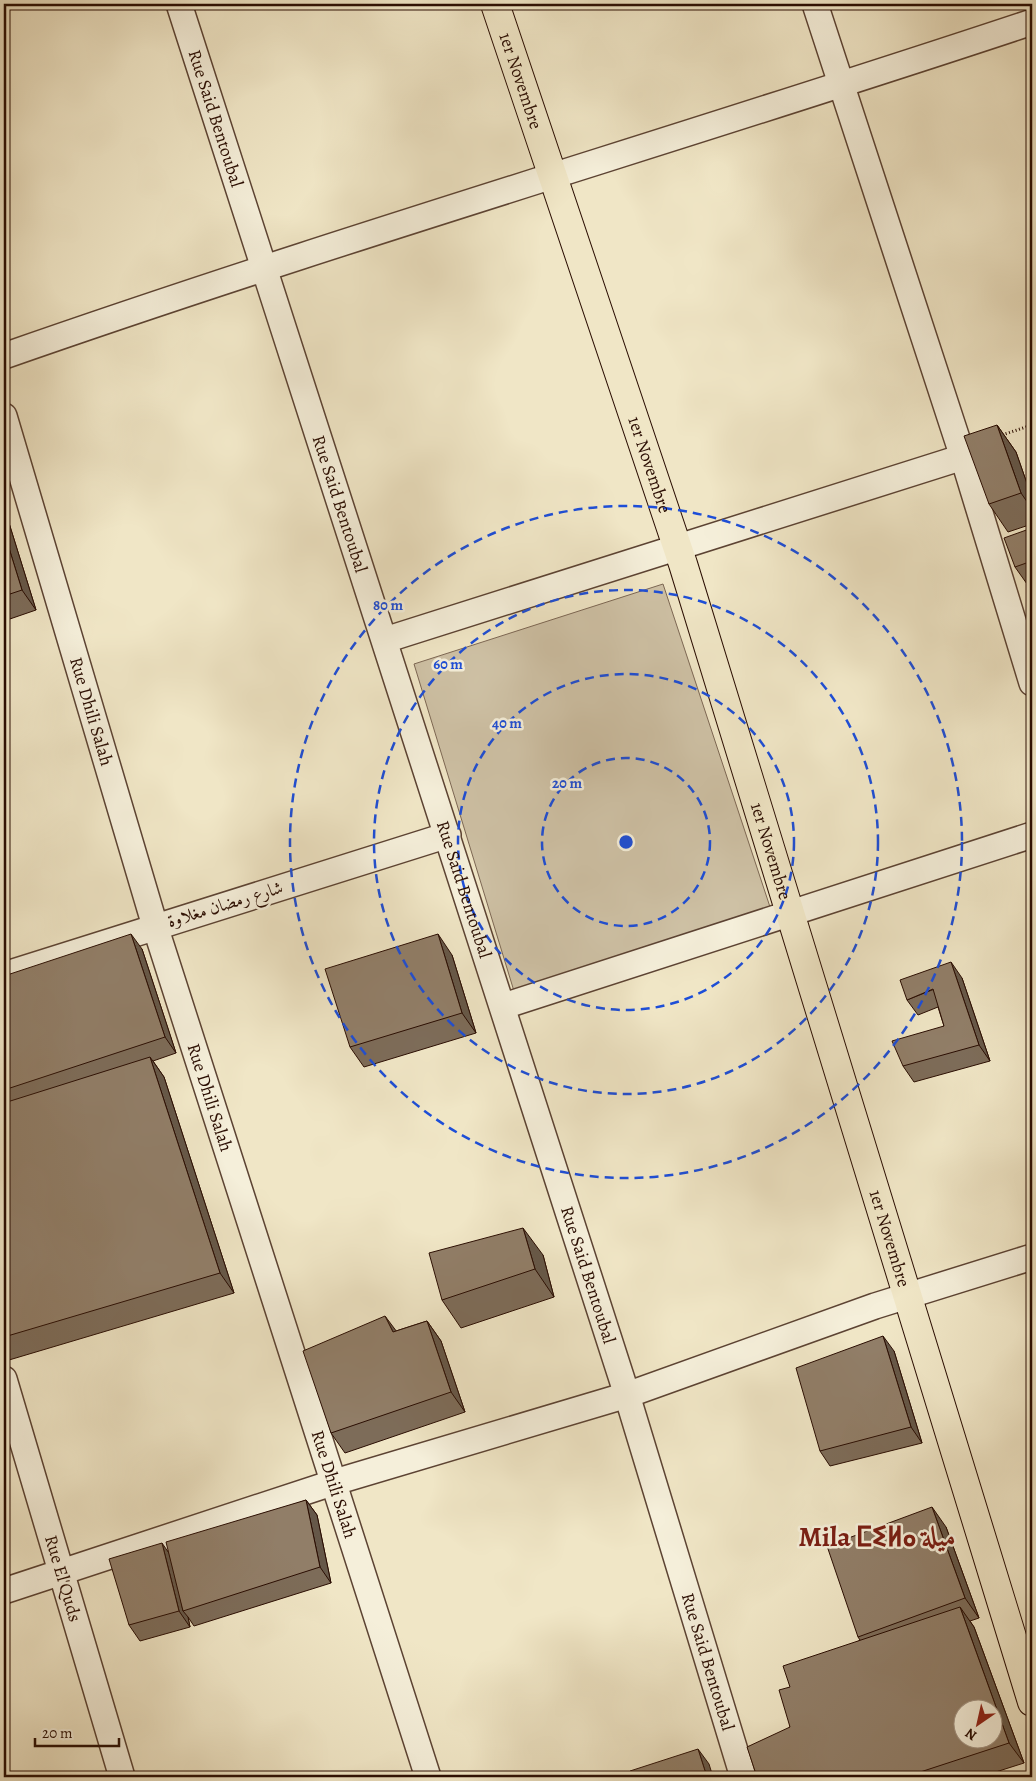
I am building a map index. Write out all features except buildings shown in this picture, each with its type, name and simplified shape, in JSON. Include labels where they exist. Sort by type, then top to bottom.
[{"type":"main road","name":"1er Novembre","points":[[495,4],[677,548],[1032,1702]]},
{"type":"street","name":"Rue Said Bentoubal","points":[[179,4],[504,1006],[627,1395],[743,1777]]},
{"type":"street","points":[[815,4],[840,86],[1027,652],[1032,683]]},
{"type":"street","points":[[4,356],[265,268],[840,86],[1032,22]]},
{"type":"street","name":"Rue Dhili Salah","points":[[4,416],[154,926],[335,1482],[428,1777]]},
{"type":"street","points":[[385,640],[677,548],[962,453]]},
{"type":"street","name":"شارع رمضان مغلاوة","points":[[4,975],[154,926],[448,835]]},
{"type":"street","points":[[504,1006],[1032,835]]},
{"type":"street","points":[[4,1591],[335,1482],[627,1395],[908,1296],[1032,1257]]},
{"type":"street","name":"Rue El'Quds","points":[[4,1379],[122,1777]]},
{"type":"path","points":[[962,453],[1032,425]]},
{"type":"shaded area","points":[[663,584],[774,919],[517,1001],[414,664]]},
{"type":"district","name":"Mila ⵎⵉⵍⴰ ميلة","points":[[877,1537]]}]
